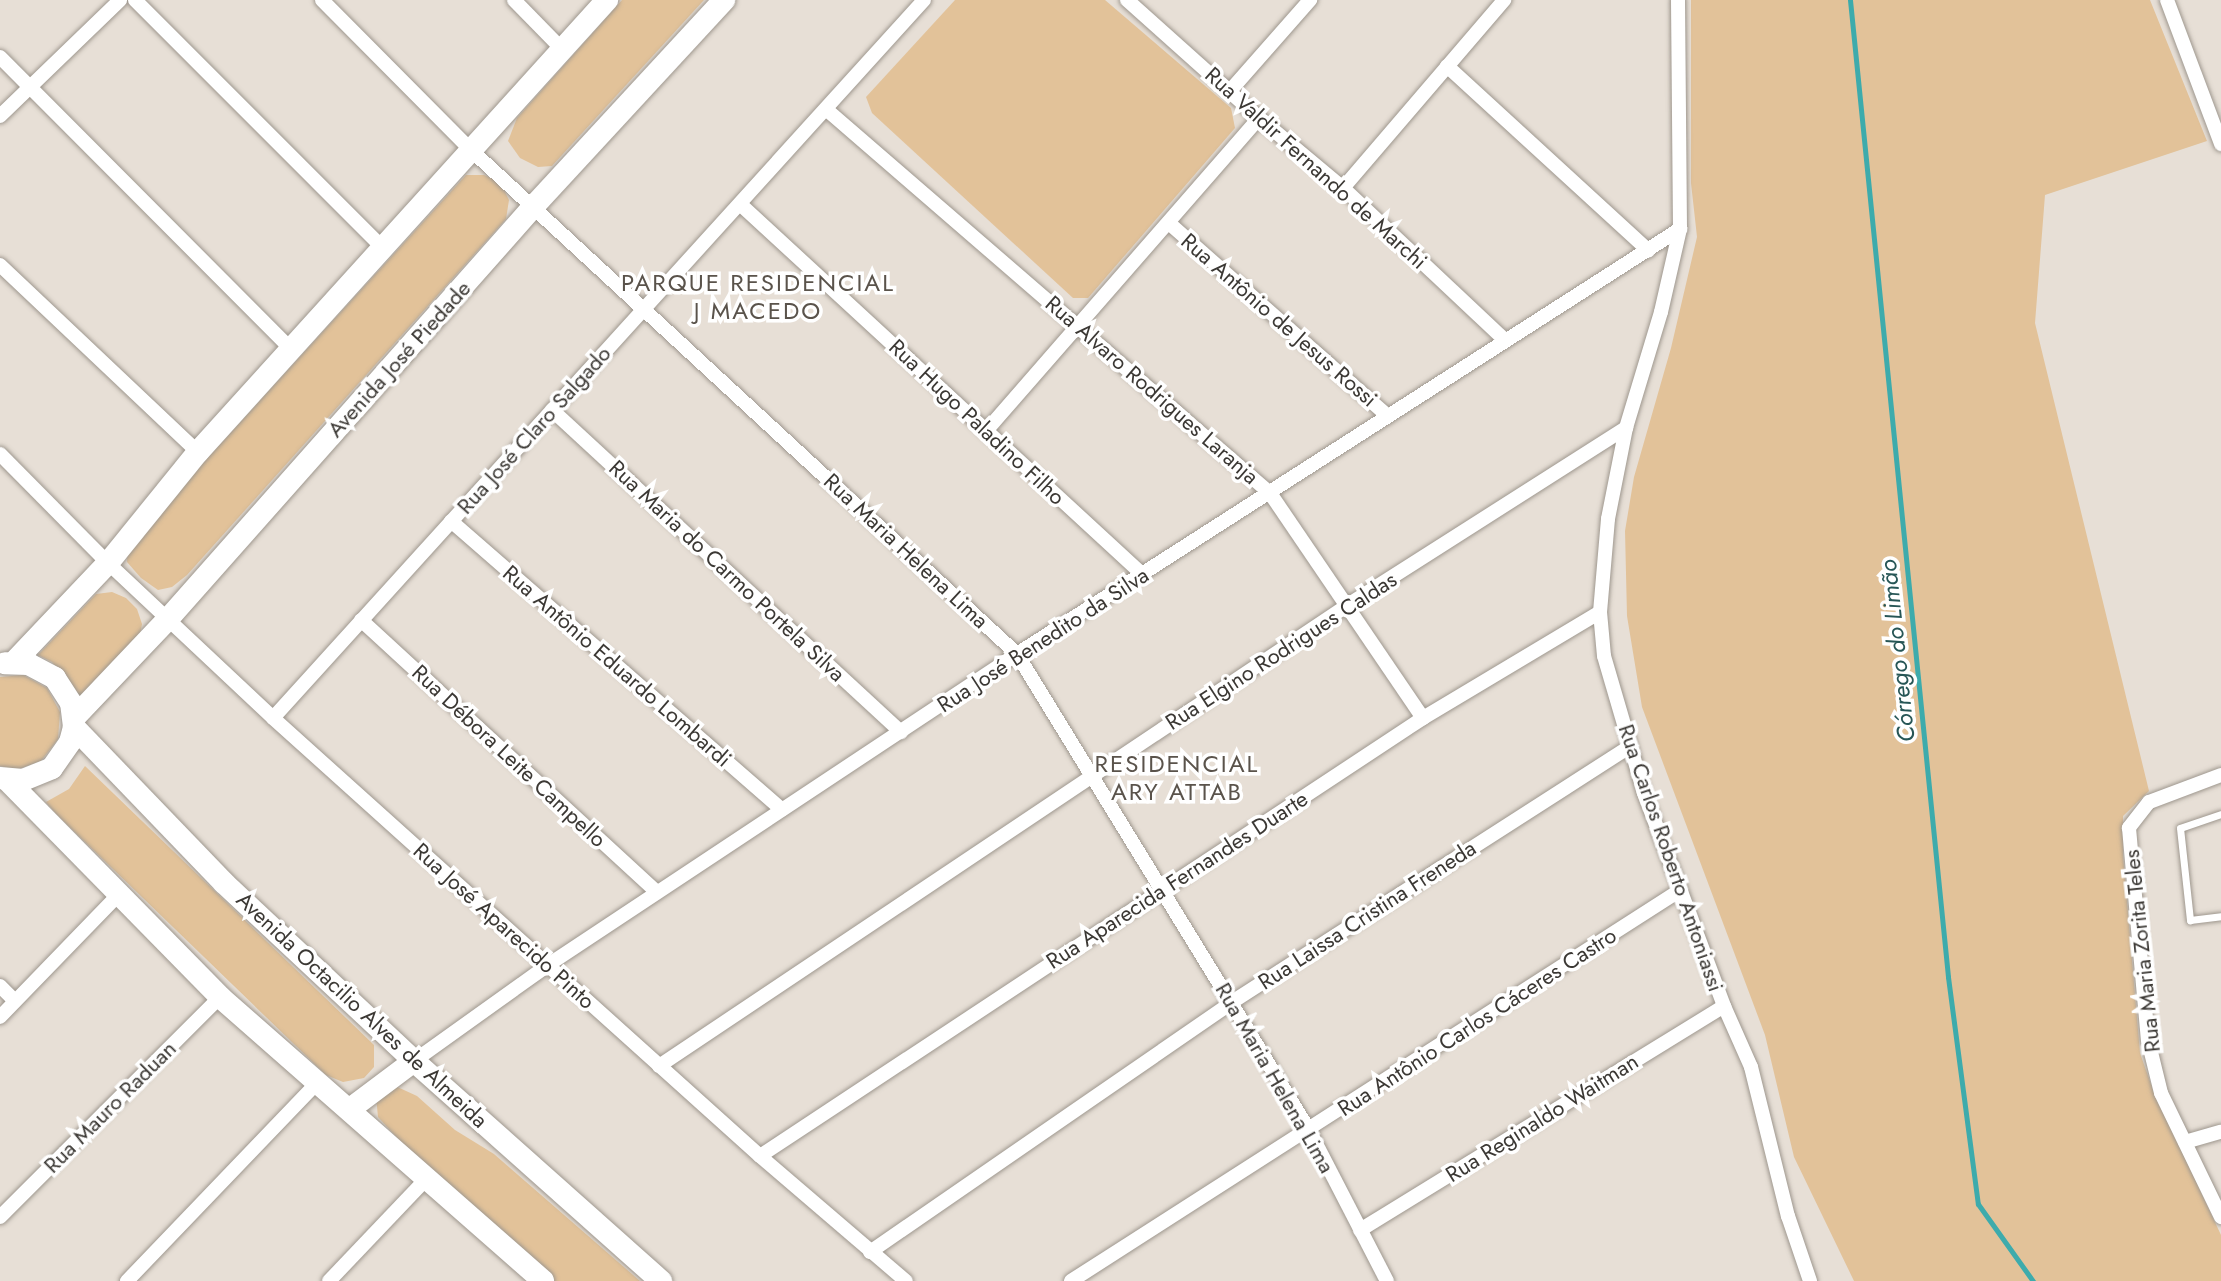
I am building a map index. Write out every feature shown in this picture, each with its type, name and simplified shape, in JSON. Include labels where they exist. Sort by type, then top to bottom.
[{"type":"main road","points":[[7,663],[108,563],[198,452],[607,0]]},
{"type":"main road","name":"Avenida José Piedade","points":[[4,779],[38,776],[52,768],[70,742],[74,722],[533,207],[724,0]]},
{"type":"main road","points":[[7,663],[43,669],[55,678],[65,690],[74,722]]},
{"type":"main road","name":"Avenida Octacilio Alves de Almeida","points":[[74,722],[224,883],[414,1061],[661,1281]]},
{"type":"main road","points":[[4,779],[220,997],[427,1178],[533,1278]]},
{"type":"main road","points":[[350,1109],[414,1061]]},
{"type":"street","points":[[0,116],[120,0]]},
{"type":"street","points":[[135,0],[383,248]]},
{"type":"street","name":"Rua Maria Helena Lima","points":[[322,0],[471,150],[1017,654],[1089,778],[1163,890],[1309,1130],[1387,1281]]},
{"type":"street","points":[[514,0],[562,49]]},
{"type":"street","name":"Rua José Claro Salgado","points":[[273,718],[924,0]]},
{"type":"street","name":"Rua Valdir Fernando de Marchi","points":[[1127,0],[1229,92],[1343,188],[1504,339]]},
{"type":"street","points":[[1229,92],[1310,0]]},
{"type":"street","points":[[1343,188],[1504,0]]},
{"type":"street","name":"Rua Carlos Roberto Antoniassi","points":[[1678,0],[1680,229],[1661,312],[1626,428],[1608,519],[1600,612],[1604,656],[1630,746],[1679,891],[1751,1067],[1788,1216],[1810,1281]]},
{"type":"street","points":[[2167,0],[2221,144]]},
{"type":"street","points":[[2171,15],[2180,0]]},
{"type":"street","points":[[0,57],[291,349]]},
{"type":"street","points":[[1447,66],[1648,250]]},
{"type":"street","name":"Rua Alvaro Rodrigues Laranja","points":[[827,110],[1270,493],[1423,718]]},
{"type":"street","points":[[986,431],[1170,224],[1259,118]]},
{"type":"street","name":"Rua Hugo Paladino Filho","points":[[740,204],[1143,575]]},
{"type":"street","name":"Rua Antônio de Jesus Rossi","points":[[1170,224],[1388,416]]},
{"type":"street","name":"Rua José Benedito da Silva","points":[[414,1061],[548,965],[1017,654],[1680,229]]},
{"type":"street","points":[[0,265],[198,452]]},
{"type":"street","name":"Rua Maria do Carmo Portela Silva","points":[[552,410],[901,732]]},
{"type":"street","name":"Rua Elgino Rodrigues Caldas","points":[[659,1066],[1348,605],[1626,428]]},
{"type":"street","name":"Rua José Aparecido Pinto","points":[[0,454],[108,563],[273,718],[760,1156],[906,1281]]},
{"type":"street","name":"Rua Antônio Eduardo Lombardi","points":[[451,521],[782,810]]},
{"type":"street","name":"Rua Aparecida Fernandes Duarte","points":[[760,1156],[1423,718],[1600,612]]},
{"type":"street","name":"Rua Débora Leite Campello","points":[[361,620],[657,892]]},
{"type":"street","name":"Rua Laissa Cristina Freneda","points":[[870,1252],[1232,1002],[1630,746]]},
{"type":"street","name":"Rua Maria Zorita Teles","points":[[2221,775],[2149,802],[2129,828],[2148,1040],[2161,1093],[2221,1217]]},
{"type":"street","name":"Rua Antônio Carlos Cáceres Castro","points":[[1071,1281],[1679,891]]},
{"type":"street","points":[[0,1017],[119,894]]},
{"type":"street","points":[[0,986],[15,1001]]},
{"type":"street","name":"Rua Mauro Raduan","points":[[0,1217],[220,997]]},
{"type":"street","name":"Rua Reginaldo Waitman","points":[[1360,1230],[1724,1006]]},
{"type":"street","points":[[127,1281],[317,1083]]},
{"type":"street","points":[[2185,1142],[2221,1132]]},
{"type":"street","points":[[329,1281],[427,1178]]},
{"type":"lane","points":[[2221,814],[2180,828],[2190,920],[2221,916]]},
{"type":"shaded area","points":[[622,0],[704,0],[552,166],[538,167],[520,158],[508,141],[517,118]]},
{"type":"shaded area","points":[[955,0],[1105,0],[1231,108],[1235,128],[1088,298],[1073,298],[872,113],[866,97]]},
{"type":"shaded area","points":[[1691,0],[2150,0],[2207,141],[2045,195],[2035,323],[2149,791],[2123,816],[2123,855],[2140,1053],[2153,1090],[2221,1235],[2221,1281],[1854,1281],[1794,1157],[1765,1035],[1642,707],[1627,616],[1625,531],[1634,477],[1671,348],[1697,237],[1691,183]]},
{"type":"shaded area","points":[[466,175],[484,175],[500,182],[509,200],[506,219],[187,575],[172,587],[158,590],[141,578],[127,562],[128,545]]},
{"type":"shaded area","points":[[112,592],[126,598],[137,609],[142,624],[139,640],[82,699],[52,662],[38,655],[96,594]]},
{"type":"shaded area","points":[[23,675],[47,688],[60,712],[58,739],[41,761],[16,770],[0,766],[0,677]]},
{"type":"shaded area","points":[[85,766],[374,1045],[374,1067],[364,1078],[343,1082],[326,1075],[56,814],[46,802],[69,789]]},
{"type":"shaded area","points":[[393,1085],[417,1096],[455,1130],[494,1154],[640,1281],[555,1281],[411,1153],[378,1117],[376,1096]]},
{"type":"waterway","name":"Córrego do Limão","points":[[1850,0],[1948,977],[1978,1204],[2033,1281]]},
{"type":"district","name":"PARQUE RESIDENCIAL J MACEDO","points":[[758,297]]},
{"type":"district","name":"RESIDENCIAL ARY ATTAB","points":[[1177,778]]}]
